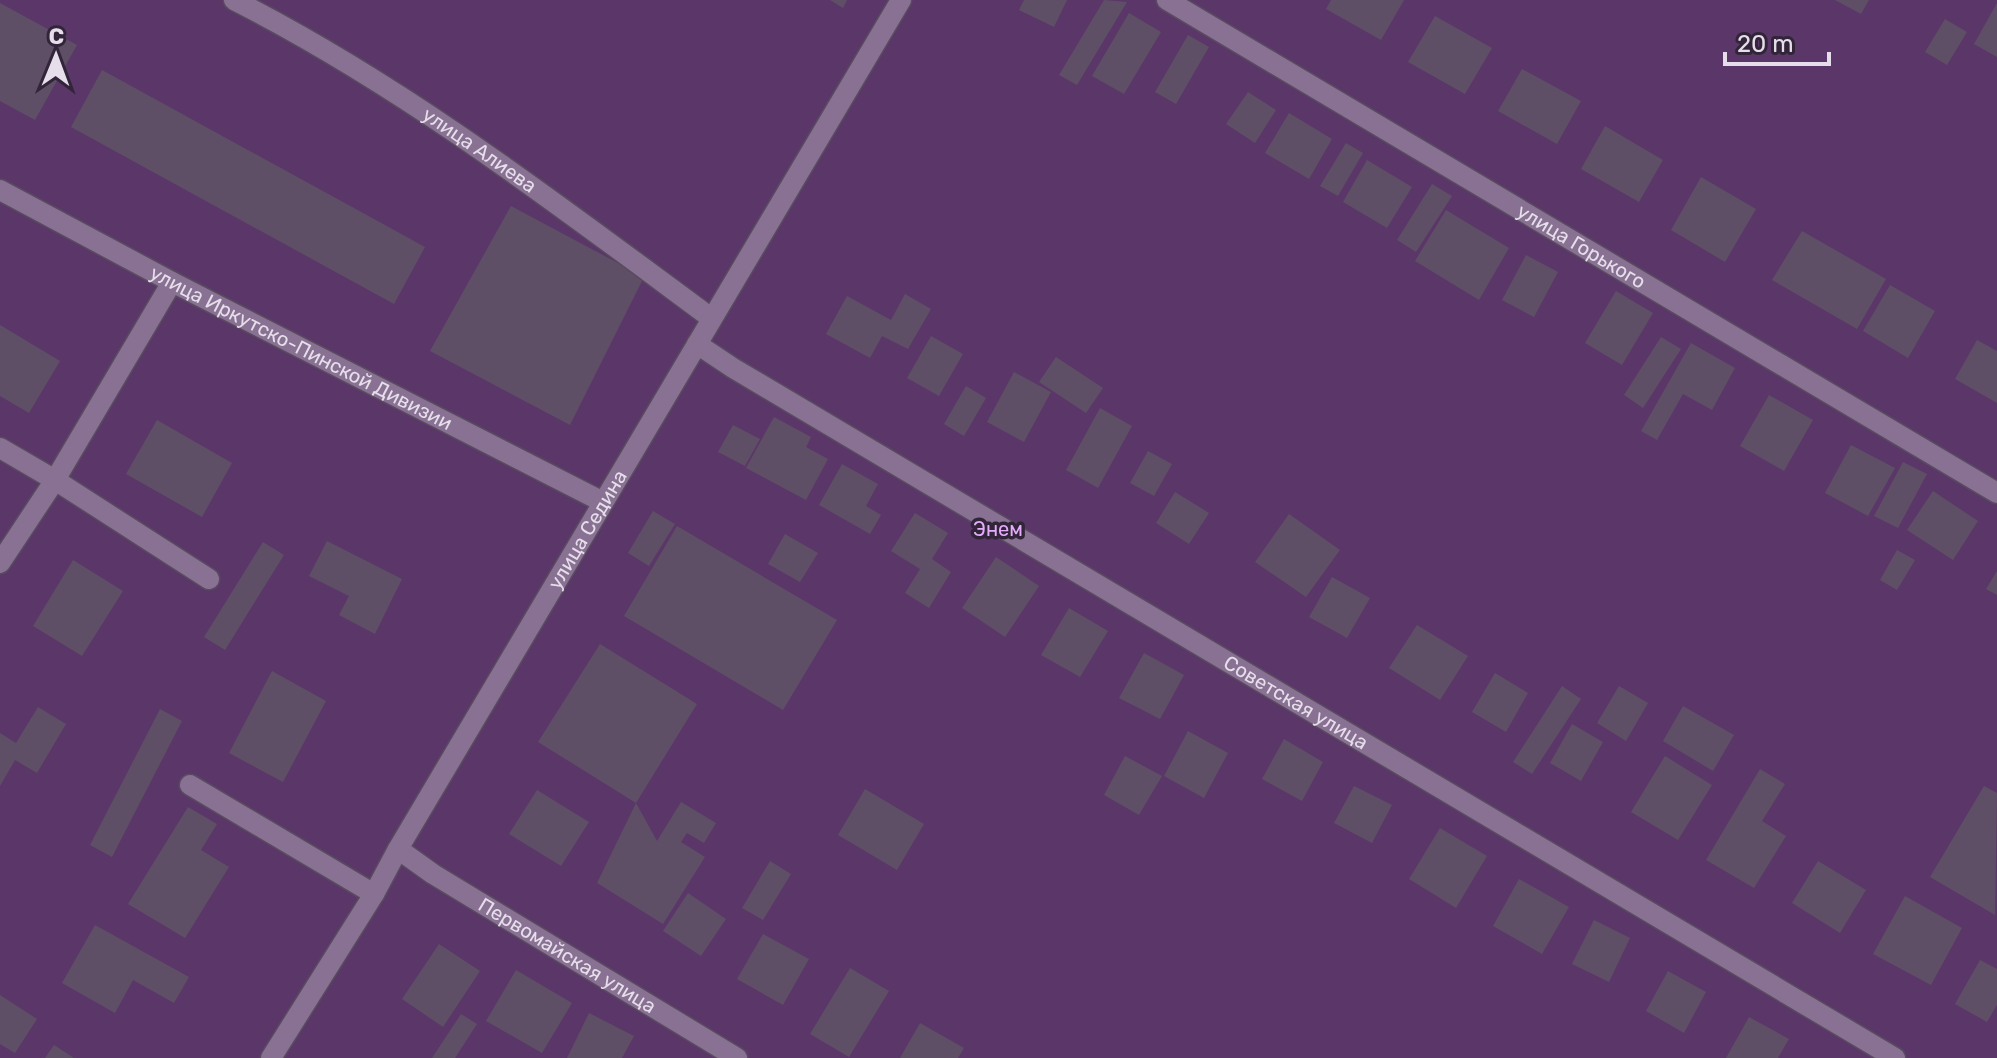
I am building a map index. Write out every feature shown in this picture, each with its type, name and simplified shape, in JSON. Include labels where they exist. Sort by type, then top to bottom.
[{"type":"street","name":"улица Алиева","points":[[234,0],[307,37],[413,103],[540,191],[711,318]]},
{"type":"street","name":"улица Седина","points":[[271,1058],[374,894],[901,0]]},
{"type":"street","name":"улица Горького","points":[[1167,0],[1997,493]]},
{"type":"street","name":"улица Иркутско-Пинской Дивизии","points":[[0,190],[172,282],[603,502]]},
{"type":"street","points":[[0,563],[55,480],[172,282]]},
{"type":"street","name":"Советская улица","points":[[697,344],[1895,1058]]},
{"type":"street","points":[[0,448],[209,579]]},
{"type":"street","points":[[190,785],[374,894]]},
{"type":"street","name":"Первомайская улица","points":[[398,849],[433,874],[737,1058]]},
{"type":"green space","name":"Энем","points":[[0,0],[1997,0],[1997,1058],[0,1058]]},
{"type":"building","points":[[830,0],[847,0],[843,8]]},
{"type":"building","points":[[1024,0],[1067,0],[1054,27],[1019,10]]},
{"type":"building","points":[[1104,0],[1127,2],[1077,85],[1059,75]]},
{"type":"building","points":[[1331,0],[1404,0],[1381,40],[1326,9]]},
{"type":"building","points":[[1835,0],[1869,0],[1861,14]]},
{"type":"building","points":[[0,3],[77,45],[35,120],[0,101]]},
{"type":"building","points":[[1997,3],[1997,57],[1974,44]]},
{"type":"building","points":[[1129,13],[1161,32],[1124,94],[1092,76]]},
{"type":"building","points":[[1435,16],[1492,48],[1465,94],[1408,62]]},
{"type":"building","points":[[1945,19],[1967,32],[1947,65],[1925,52]]},
{"type":"building","points":[[1188,35],[1209,47],[1176,104],[1155,92]]},
{"type":"building","points":[[1522,69],[1581,101],[1557,144],[1498,111]]},
{"type":"building","points":[[102,70],[425,247],[394,304],[71,127]]},
{"type":"building","points":[[1248,92],[1276,110],[1255,143],[1226,124]]},
{"type":"building","points":[[1289,113],[1332,139],[1309,179],[1265,153]]},
{"type":"building","points":[[1605,126],[1663,160],[1639,202],[1581,169]]},
{"type":"building","points":[[1346,143],[1363,153],[1338,196],[1320,186]]},
{"type":"building","points":[[1367,160],[1412,187],[1387,228],[1343,202]]},
{"type":"building","points":[[1701,177],[1756,209],[1725,262],[1671,230]]},
{"type":"building","points":[[1432,184],[1452,196],[1416,252],[1397,240]]},
{"type":"building","points":[[511,206],[644,277],[570,425],[430,351]]},
{"type":"building","points":[[1446,210],[1509,248],[1479,300],[1415,261]]},
{"type":"building","points":[[1802,231],[1886,279],[1857,329],[1772,280]]},
{"type":"building","points":[[1526,255],[1558,272],[1534,317],[1502,300]]},
{"type":"building","points":[[1890,285],[1935,311],[1908,358],[1863,331]]},
{"type":"building","points":[[1616,291],[1653,313],[1622,365],[1585,343]]},
{"type":"building","points":[[905,294],[931,309],[908,349],[882,336],[870,358],[826,334],[847,296],[891,320]]},
{"type":"building","points":[[0,325],[60,361],[29,413],[0,396]]},
{"type":"building","points":[[931,336],[963,354],[939,396],[907,378]]},
{"type":"building","points":[[1661,337],[1681,349],[1643,408],[1624,395]]},
{"type":"building","points":[[1977,340],[1997,351],[1997,403],[1955,379]]},
{"type":"building","points":[[1691,343],[1735,368],[1712,410],[1683,394],[1657,440],[1641,431]]},
{"type":"building","points":[[1056,357],[1103,388],[1086,413],[1039,382]]},
{"type":"building","points":[[1014,372],[1051,392],[1024,442],[987,422]]},
{"type":"building","points":[[966,386],[986,398],[964,436],[944,424]]},
{"type":"building","points":[[1769,395],[1813,420],[1784,471],[1740,446]]},
{"type":"building","points":[[1100,408],[1132,426],[1098,488],[1066,470]]},
{"type":"building","points":[[774,417],[811,437],[806,447],[828,459],[806,500],[746,468]]},
{"type":"building","points":[[157,420],[232,463],[202,517],[126,474]]},
{"type":"building","points":[[733,425],[760,439],[745,466],[718,452]]},
{"type":"building","points":[[1851,445],[1895,468],[1868,516],[1825,493]]},
{"type":"building","points":[[1148,451],[1172,464],[1154,496],[1130,483]]},
{"type":"building","points":[[1903,462],[1927,474],[1898,528],[1874,516]]},
{"type":"building","points":[[842,464],[878,484],[866,506],[881,515],[870,534],[819,505]]},
{"type":"building","points":[[1933,491],[1978,521],[1953,560],[1907,530]]},
{"type":"building","points":[[1175,492],[1209,513],[1189,544],[1156,523]]},
{"type":"building","points":[[653,511],[675,524],[649,566],[628,553]]},
{"type":"building","points":[[915,513],[948,533],[932,559],[951,572],[929,608],[905,593],[920,569],[891,551]]},
{"type":"building","points":[[1289,514],[1340,550],[1306,597],[1255,562]]},
{"type":"building","points":[[677,526],[837,620],[783,710],[624,616]]},
{"type":"building","points":[[785,534],[818,553],[800,582],[768,564]]},
{"type":"building","points":[[327,541],[402,579],[375,634],[339,615],[349,596],[309,576]]},
{"type":"building","points":[[263,542],[284,555],[225,650],[204,637]]},
{"type":"building","points":[[1897,550],[1915,560],[1897,590],[1880,580]]},
{"type":"building","points":[[996,557],[1039,586],[1005,637],[962,608]]},
{"type":"building","points":[[73,560],[123,591],[82,656],[33,626]]},
{"type":"building","points":[[1997,571],[1997,595],[1986,589]]},
{"type":"building","points":[[1332,577],[1370,598],[1347,638],[1309,617]]},
{"type":"building","points":[[1069,608],[1108,631],[1080,677],[1041,655]]},
{"type":"building","points":[[1417,625],[1468,656],[1440,700],[1389,668]]},
{"type":"building","points":[[600,644],[697,704],[636,803],[538,742]]},
{"type":"building","points":[[1144,653],[1184,675],[1160,719],[1119,698]]},
{"type":"building","points":[[272,671],[326,701],[283,782],[229,753]]},
{"type":"building","points":[[1495,673],[1528,693],[1506,732],[1472,712]]},
{"type":"building","points":[[1562,686],[1581,699],[1532,774],[1513,762]]},
{"type":"building","points":[[1619,686],[1648,703],[1626,741],[1597,723]]},
{"type":"building","points":[[1683,706],[1734,735],[1713,771],[1663,741]]},
{"type":"building","points":[[38,707],[66,724],[37,773],[15,760],[0,786],[0,733],[16,743]]},
{"type":"building","points":[[160,709],[182,721],[112,857],[90,845]]},
{"type":"building","points":[[1572,724],[1603,742],[1581,781],[1550,763]]},
{"type":"building","points":[[1188,731],[1228,753],[1204,798],[1164,776]]},
{"type":"building","points":[[1284,739],[1323,762],[1302,801],[1262,779]]},
{"type":"building","points":[[1125,756],[1162,776],[1139,815],[1104,795]]},
{"type":"building","points":[[1665,756],[1712,785],[1678,840],[1631,812]]},
{"type":"building","points":[[1760,769],[1785,784],[1762,821],[1786,836],[1754,888],[1706,860]]},
{"type":"building","points":[[1354,786],[1392,805],[1372,843],[1334,823]]},
{"type":"building","points":[[1984,786],[1997,793],[1995,915],[1930,877]]},
{"type":"building","points":[[865,789],[924,824],[897,870],[838,835]]},
{"type":"building","points":[[537,790],[589,822],[561,866],[509,834]]},
{"type":"building","points":[[681,802],[716,823],[704,843],[687,833],[681,842],[705,857],[663,924],[597,883],[636,803],[657,841]]},
{"type":"building","points":[[188,807],[217,824],[201,850],[229,867],[185,938],[128,904]]},
{"type":"building","points":[[1440,828],[1487,856],[1456,908],[1409,879]]},
{"type":"building","points":[[770,861],[791,874],[763,920],[742,908]]},
{"type":"building","points":[[1818,861],[1866,890],[1840,933],[1792,903]]},
{"type":"building","points":[[1519,879],[1569,907],[1542,954],[1493,926]]},
{"type":"building","points":[[688,893],[726,919],[701,956],[663,931]]},
{"type":"building","points":[[1905,896],[1962,928],[1931,985],[1873,954]]},
{"type":"building","points":[[1594,920],[1630,938],[1609,982],[1572,964]]},
{"type":"building","points":[[95,925],[189,977],[174,1003],[133,980],[115,1013],[62,983]]},
{"type":"building","points":[[763,934],[809,959],[783,1005],[737,979]]},
{"type":"building","points":[[439,944],[480,971],[443,1027],[402,999]]},
{"type":"building","points":[[1980,960],[1997,969],[1997,1005],[1987,1022],[1955,1004]]},
{"type":"building","points":[[850,968],[889,991],[849,1057],[810,1034]]},
{"type":"building","points":[[516,970],[572,1003],[542,1053],[486,1021]]},
{"type":"building","points":[[1668,971],[1706,992],[1684,1033],[1646,1011]]},
{"type":"building","points":[[0,995],[37,1019],[15,1053],[0,1044]]},
{"type":"building","points":[[589,1013],[634,1036],[622,1058],[567,1058]]},
{"type":"building","points":[[461,1014],[477,1024],[455,1058],[432,1058]]},
{"type":"building","points":[[1749,1017],[1789,1039],[1778,1058],[1726,1058]]},
{"type":"building","points":[[920,1023],[964,1048],[958,1058],[900,1058]]},
{"type":"building","points":[[54,1045],[74,1058],[45,1058]]}]
